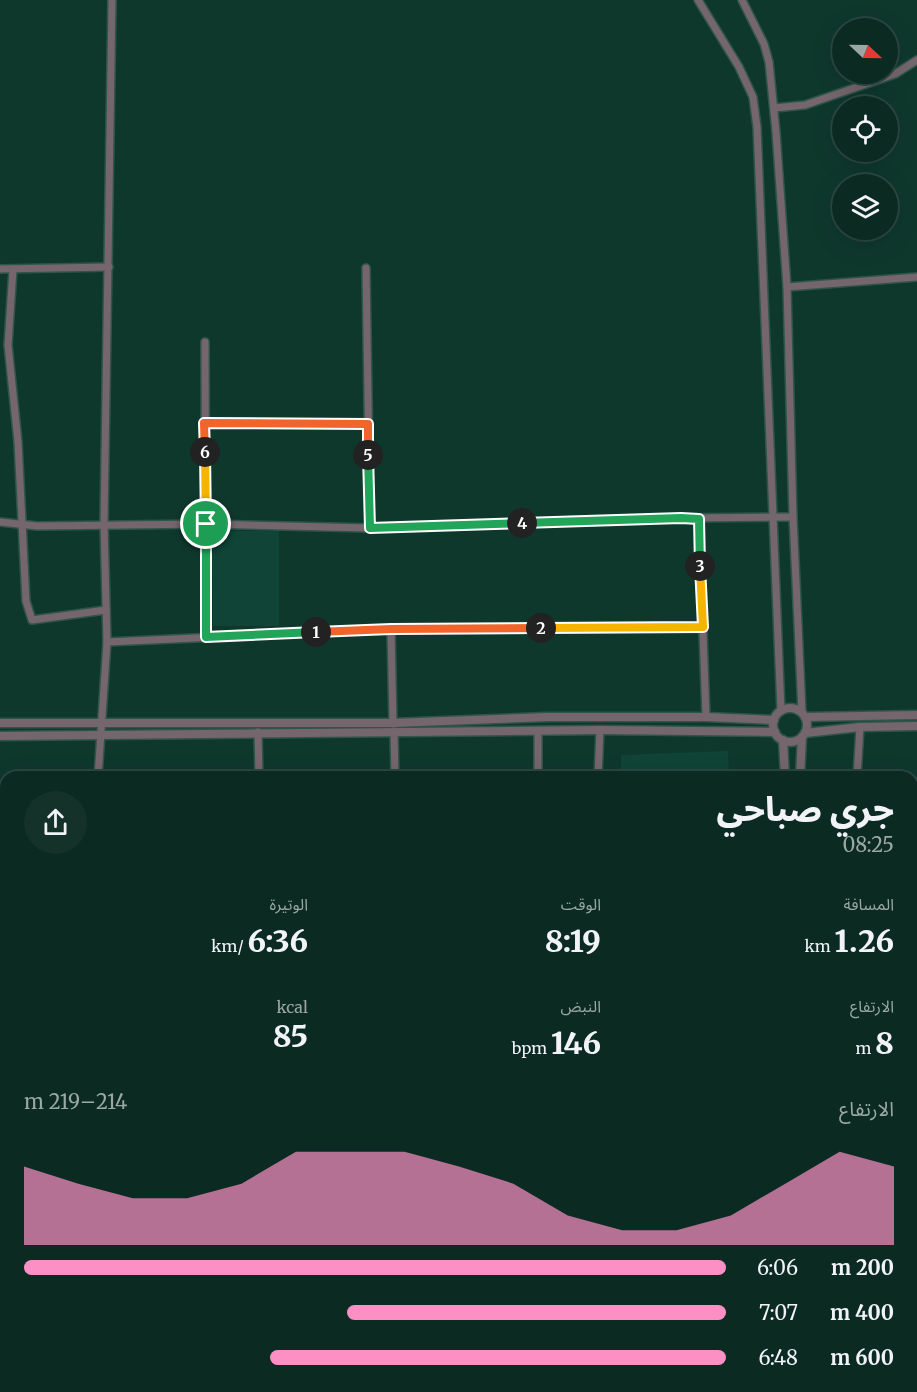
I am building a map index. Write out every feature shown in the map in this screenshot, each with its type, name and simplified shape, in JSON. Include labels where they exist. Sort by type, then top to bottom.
[{"type":"street","points":[[99,771],[107,642],[104,524],[112,0]]},
{"type":"street","points":[[698,0],[739,67],[753,97],[757,127],[781,711]]},
{"type":"street","points":[[742,0],[766,53],[774,108],[787,287],[793,517],[803,715],[807,722],[801,771]]},
{"type":"street","points":[[774,108],[805,105],[896,74],[917,60]]},
{"type":"street","points":[[0,269],[109,267]]},
{"type":"street","points":[[366,268],[370,528]]},
{"type":"street","points":[[14,269],[8,345],[24,524],[26,602],[32,620],[106,610]]},
{"type":"street","points":[[787,287],[917,277]]},
{"type":"street","points":[[205,342],[206,637]]},
{"type":"street","points":[[204,423],[368,424]]},
{"type":"street","points":[[0,522],[37,526],[206,524],[370,528],[681,518],[793,517]]},
{"type":"street","points":[[699,519],[706,717]]},
{"type":"street","points":[[107,642],[391,629],[703,627]]},
{"type":"street","points":[[391,629],[395,771]]},
{"type":"street","points":[[917,715],[803,715],[792,708],[781,711],[774,720],[776,732],[783,740],[793,742],[804,735],[860,727],[917,726]]},
{"type":"street","points":[[0,736],[258,732],[394,727],[547,717],[706,717],[774,720]]},
{"type":"street","points":[[0,723],[103,722],[538,731],[776,732]]},
{"type":"street","points":[[857,771],[860,727]]},
{"type":"street","points":[[598,771],[600,730]]},
{"type":"street","points":[[538,731],[538,771]]},
{"type":"street","points":[[258,732],[259,771]]},
{"type":"street","points":[[783,740],[785,771]]},
{"type":"shaded area","points":[[212,531],[279,531],[279,626],[213,626]]},
{"type":"shaded area","points":[[728,751],[729,771],[621,771],[621,755]]},
{"type":"route","points":[[204,423],[368,424],[370,528],[699,519],[703,627],[391,629],[206,637],[206,524],[204,423]]}]
